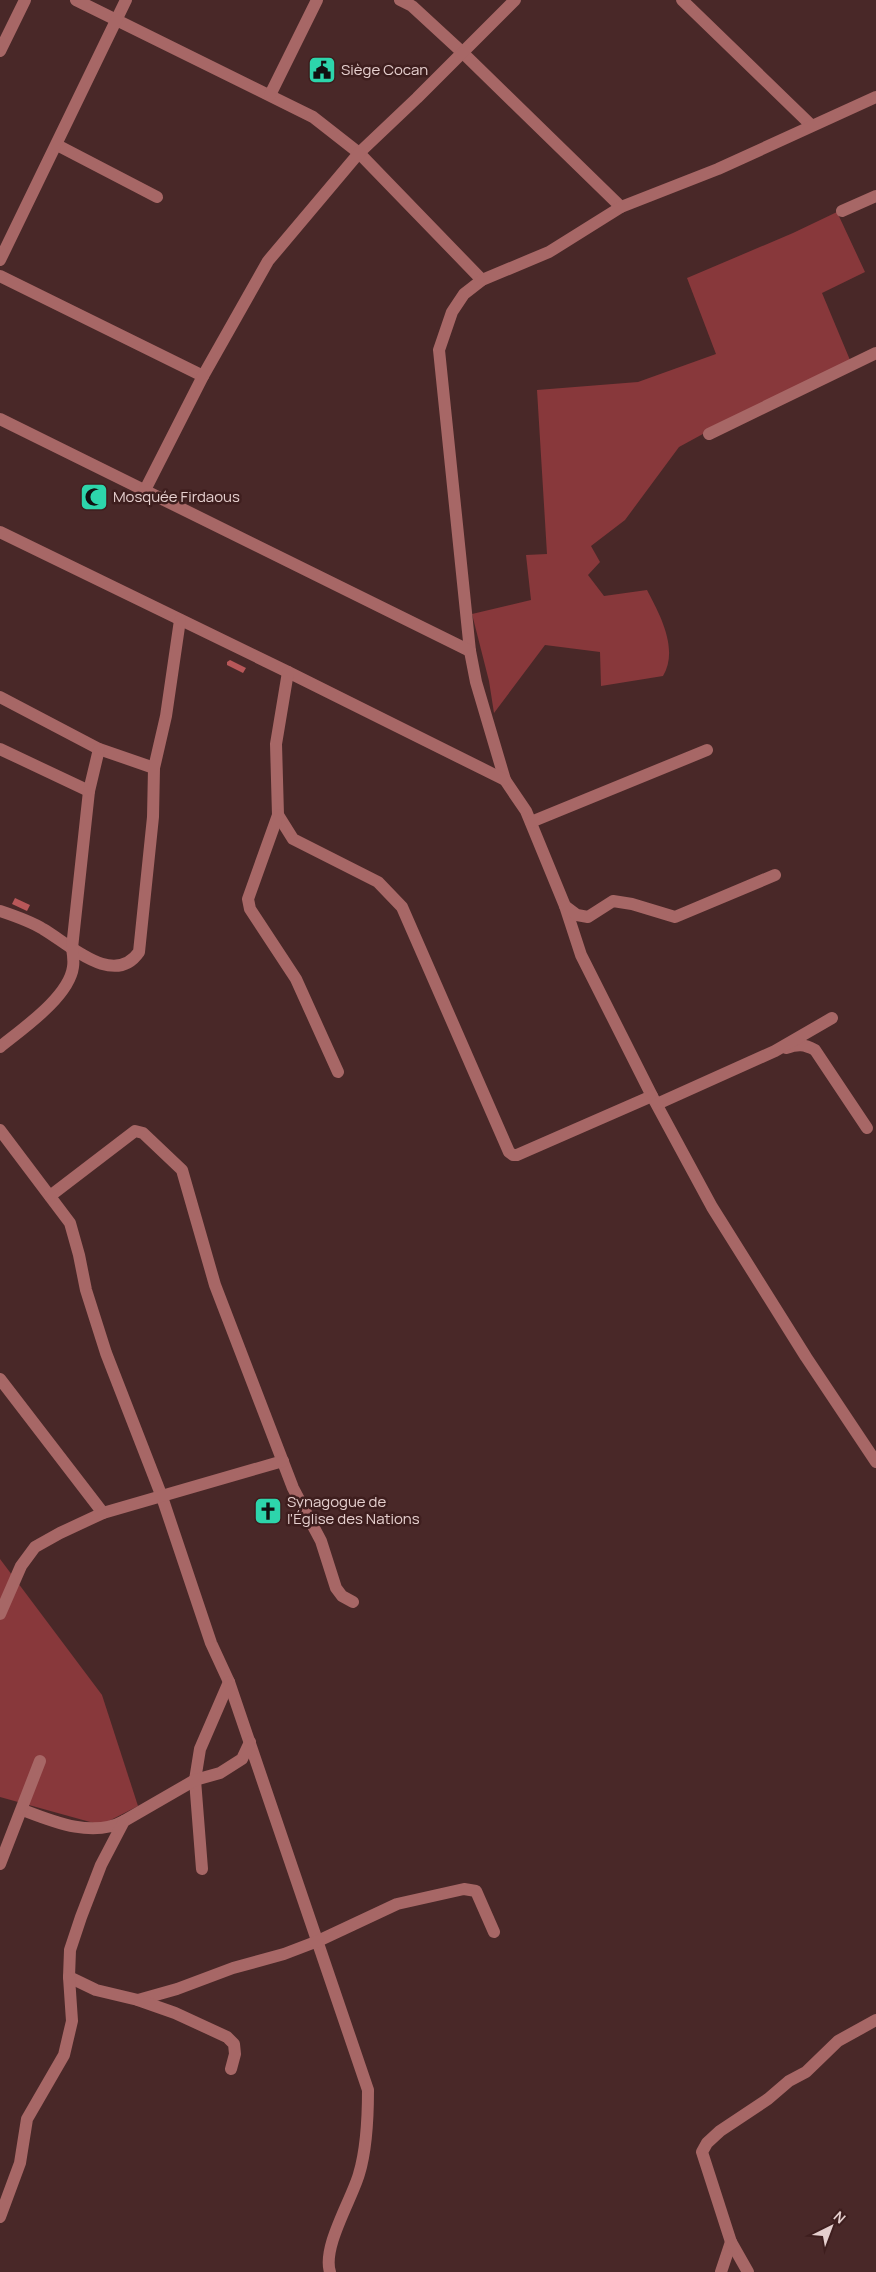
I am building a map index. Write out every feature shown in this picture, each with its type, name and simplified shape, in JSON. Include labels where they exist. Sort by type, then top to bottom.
[{"type":"street","points":[[0,51],[25,0]]},
{"type":"street","points":[[76,0],[312,116],[359,153],[482,280]]},
{"type":"street","points":[[0,260],[126,0]]},
{"type":"street","points":[[270,95],[317,0]]},
{"type":"street","points":[[400,0],[412,6],[463,53],[621,206]]},
{"type":"street","points":[[145,490],[204,376],[268,261],[359,153],[515,0]]},
{"type":"street","points":[[682,0],[811,125]]},
{"type":"street","points":[[876,96],[718,169],[621,206],[549,252],[482,280],[464,294],[452,312],[443,333],[439,350],[470,651],[476,682],[505,780],[526,811],[531,822],[565,906],[581,955],[712,1207],[806,1357],[876,1462]]},
{"type":"street","points":[[57,145],[157,197]]},
{"type":"street","points":[[842,211],[876,196]]},
{"type":"street","points":[[0,276],[204,376]]},
{"type":"street","points":[[710,434],[876,354]]},
{"type":"street","points":[[0,419],[470,651]]},
{"type":"street","points":[[0,532],[505,780]]},
{"type":"street","points":[[0,911],[40,927],[97,962],[117,967],[127,964],[139,952],[153,817],[154,768],[166,716],[180,620]]},
{"type":"street","points":[[288,672],[283,692],[276,744],[278,815],[248,899],[250,910],[296,979],[338,1072]]},
{"type":"street","points":[[0,697],[99,749],[154,768]]},
{"type":"street","points":[[0,749],[89,791]]},
{"type":"street","points":[[0,1047],[54,1000],[68,982],[73,968],[72,948],[89,791],[99,749]]},
{"type":"street","points":[[531,822],[707,750]]},
{"type":"street","points":[[278,815],[293,839],[378,882],[402,907],[509,1152],[513,1155],[518,1155],[775,1051],[798,1044],[807,1045],[815,1050],[867,1128]]},
{"type":"street","points":[[565,906],[577,915],[588,917],[612,901],[632,904],[675,917],[776,875]]},
{"type":"street","points":[[775,1051],[832,1018]]},
{"type":"street","points":[[0,1130],[70,1223],[79,1254],[86,1290],[106,1353],[162,1497],[211,1643],[229,1682],[368,2090],[366,2130],[360,2174],[332,2244],[327,2270]]},
{"type":"street","points":[[50,1196],[135,1131],[143,1133],[182,1170],[215,1285],[293,1488],[321,1541],[336,1588],[342,1596],[353,1602]]},
{"type":"street","points":[[0,1379],[103,1513]]},
{"type":"street","points":[[0,1614],[21,1566],[35,1547],[60,1533],[103,1513],[283,1461]]},
{"type":"street","points":[[202,1869],[197,1820],[196,1780],[200,1749],[229,1682]]},
{"type":"street","points":[[22,1810],[44,1818],[93,1829],[113,1827],[196,1780],[220,1773],[242,1759],[250,1742]]},
{"type":"street","points":[[0,1864],[40,1761]]},
{"type":"street","points":[[0,2217],[20,2163],[27,2119],[64,2055],[72,2021],[69,1977],[70,1950],[101,1865],[124,1821]]},
{"type":"street","points":[[138,2000],[177,1990],[233,1968],[284,1954],[318,1941],[397,1904],[464,1889],[476,1891],[494,1932]]},
{"type":"street","points":[[69,1977],[96,1990],[138,2000],[174,2013],[227,2037],[234,2044],[236,2054],[231,2069]]},
{"type":"street","points":[[748,2272],[731,2242],[702,2152],[720,2131],[806,2072],[838,2042],[876,2020]]},
{"type":"street","points":[[721,2272],[731,2242]]},
{"type":"shaded area","points":[[837,212],[865,272],[822,293],[850,360],[734,417],[679,447],[625,520],[591,546],[600,562],[588,575],[604,596],[647,590],[666,632],[669,655],[663,676],[601,686],[600,652],[545,645],[494,713],[489,681],[472,614],[531,600],[526,555],[547,554],[537,390],[638,382],[716,354],[687,278],[793,233]]},
{"type":"shaded area","points":[[230,660],[246,668],[243,673],[227,665],[227,662]]},
{"type":"shaded area","points":[[15,898],[30,905],[27,911],[12,904]]},
{"type":"shaded area","points":[[0,1559],[102,1695],[138,1806],[101,1825],[0,1797]]},
{"type":"place","name":"Siège Cocan","points":[[322,70]]},
{"type":"place","name":"Mosquée Firdaous","points":[[94,497]]},
{"type":"place","name":"Synagogue de l'Église des Nations","points":[[268,1511]]}]
